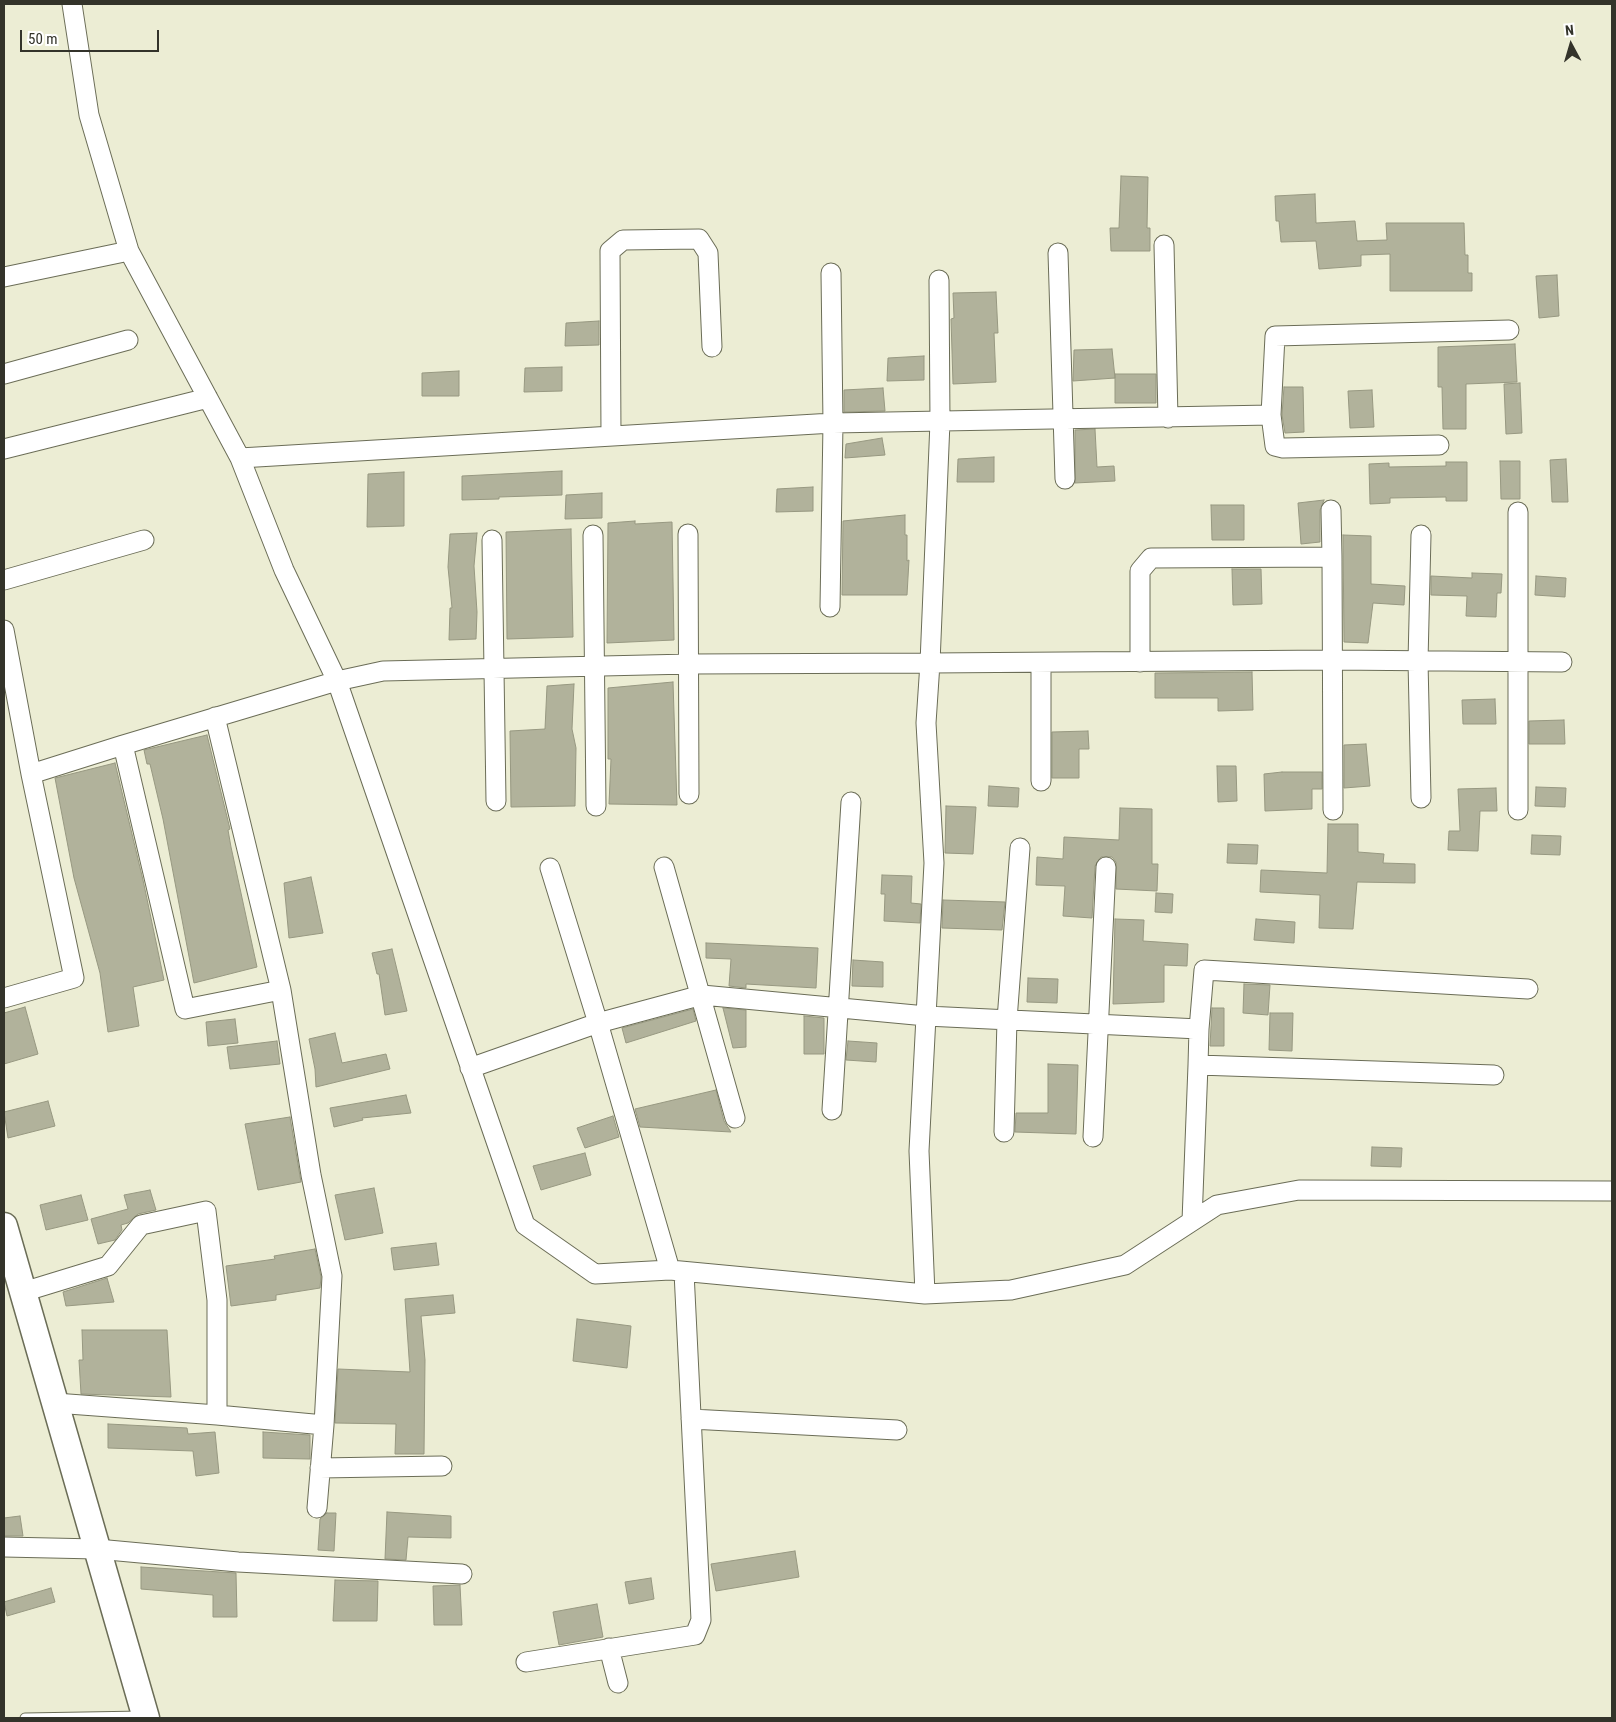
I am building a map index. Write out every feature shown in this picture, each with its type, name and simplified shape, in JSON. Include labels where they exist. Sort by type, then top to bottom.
[{"type":"main road","points":[[4,1226],[146,1717]]},
{"type":"street","points":[[72,4],[90,115],[129,251],[240,458],[284,570],[337,680],[525,1225],[595,1274],[677,1271],[925,1294],[1010,1290],[1124,1265],[1217,1205],[1299,1190],[1612,1191]]},
{"type":"street","points":[[611,436],[610,251],[622,240],[699,239],[708,253],[712,347]]},
{"type":"street","points":[[1164,245],[1168,418]]},
{"type":"street","points":[[4,277],[129,251]]},
{"type":"street","points":[[1058,253],[1065,479]]},
{"type":"street","points":[[830,274],[833,422],[830,607]]},
{"type":"street","points":[[925,1294],[919,1151],[934,863],[926,723],[940,422],[939,280]]},
{"type":"street","points":[[1439,445],[1284,448],[1275,446],[1271,415],[1275,336],[1509,330]]},
{"type":"street","points":[[4,374],[128,340]]},
{"type":"street","points":[[4,449],[208,398]]},
{"type":"street","points":[[240,458],[833,422],[940,422],[1271,415]]},
{"type":"street","points":[[1331,510],[1333,810]]},
{"type":"street","points":[[1518,512],[1518,810]]},
{"type":"street","points":[[688,534],[690,794]]},
{"type":"street","points":[[593,535],[596,806]]},
{"type":"street","points":[[1421,535],[1418,660],[1421,798]]},
{"type":"street","points":[[4,580],[144,540]]},
{"type":"street","points":[[492,540],[496,801]]},
{"type":"street","points":[[1140,662],[1140,571],[1152,558],[1332,557]]},
{"type":"street","points":[[4,630],[31,774],[74,978],[4,998]]},
{"type":"street","points":[[31,774],[337,680],[383,671],[690,664],[1332,660],[1562,662]]},
{"type":"street","points":[[1041,663],[1041,781]]},
{"type":"street","points":[[215,718],[281,990],[311,1175],[332,1276],[324,1425],[317,1508]]},
{"type":"street","points":[[123,745],[185,1009],[281,990]]},
{"type":"street","points":[[832,1110],[851,802]]},
{"type":"street","points":[[1004,1132],[1007,1020],[1020,848]]},
{"type":"street","points":[[1093,1137],[1106,867]]},
{"type":"street","points":[[526,1662],[695,1635],[701,1620],[691,1419],[677,1271],[550,868]]},
{"type":"street","points":[[664,868],[702,996],[735,1118]]},
{"type":"street","points":[[1192,1221],[1199,1028],[1204,970],[1528,989]]},
{"type":"street","points":[[470,1068],[598,1023],[702,996],[926,1016],[1199,1028]]},
{"type":"street","points":[[1198,1065],[1494,1075]]},
{"type":"street","points":[[23,1292],[108,1266],[141,1225],[206,1211],[217,1300],[217,1415]]},
{"type":"street","points":[[55,1403],[324,1425]]},
{"type":"street","points":[[691,1419],[897,1430]]},
{"type":"street","points":[[320,1468],[442,1466]]},
{"type":"street","points":[[4,1547],[97,1549],[238,1562],[462,1574]]},
{"type":"street","points":[[609,1648],[618,1683]]},
{"type":"lane","points":[[25,1718],[146,1717]]},
{"type":"building","points":[[1121,176],[1148,177],[1147,228],[1150,228],[1150,251],[1111,251],[1110,228],[1119,228]]},
{"type":"building","points":[[1315,194],[1316,223],[1355,221],[1357,241],[1387,240],[1386,223],[1464,223],[1465,255],[1468,255],[1468,273],[1472,273],[1472,291],[1390,291],[1390,254],[1361,255],[1361,266],[1319,269],[1316,241],[1281,242],[1279,221],[1276,221],[1275,196]]},
{"type":"building","points":[[1557,275],[1559,316],[1539,318],[1536,276]]},
{"type":"building","points":[[996,292],[998,333],[994,333],[996,382],[953,384],[951,319],[954,318],[953,293]]},
{"type":"building","points":[[599,321],[599,345],[565,346],[566,323]]},
{"type":"building","points":[[1515,344],[1517,382],[1466,384],[1466,429],[1443,429],[1442,387],[1438,387],[1438,347]]},
{"type":"building","points":[[1112,349],[1115,378],[1073,381],[1074,350]]},
{"type":"building","points":[[924,356],[924,380],[887,381],[888,358]]},
{"type":"building","points":[[562,367],[562,391],[524,392],[525,368]]},
{"type":"building","points":[[459,371],[459,396],[422,396],[422,373]]},
{"type":"building","points":[[1115,374],[1156,374],[1156,403],[1115,403]]},
{"type":"building","points":[[1520,383],[1522,433],[1506,434],[1504,384]]},
{"type":"building","points":[[1284,387],[1303,387],[1304,432],[1285,433],[1282,415]]},
{"type":"building","points":[[883,388],[885,411],[844,412],[844,390]]},
{"type":"building","points":[[1372,390],[1374,427],[1350,428],[1348,391]]},
{"type":"building","points":[[1095,429],[1097,467],[1114,466],[1115,481],[1075,483],[1075,430]]},
{"type":"building","points":[[882,438],[885,455],[845,458],[846,444]]},
{"type":"building","points":[[994,457],[994,482],[957,482],[958,459]]},
{"type":"building","points":[[1566,459],[1568,502],[1552,502],[1550,460]]},
{"type":"building","points":[[1500,461],[1520,461],[1520,499],[1501,499]]},
{"type":"building","points":[[1446,462],[1467,462],[1467,501],[1446,501],[1446,497],[1390,498],[1390,503],[1370,504],[1369,464],[1389,463],[1389,467],[1446,466]]},
{"type":"building","points":[[562,471],[562,495],[462,500],[462,476]]},
{"type":"building","points":[[404,472],[404,526],[367,527],[368,474]]},
{"type":"building","points":[[813,487],[813,511],[776,512],[777,489]]},
{"type":"building","points":[[602,493],[602,518],[565,519],[566,495]]},
{"type":"building","points":[[1324,500],[1320,510],[1320,542],[1301,544],[1298,503]]},
{"type":"building","points":[[1211,505],[1244,505],[1244,540],[1212,540]]},
{"type":"building","points":[[905,515],[907,561],[909,560],[907,595],[842,595],[843,521]]},
{"type":"building","points":[[635,521],[635,524],[672,522],[674,640],[607,643],[608,523]]},
{"type":"building","points":[[571,529],[573,637],[507,639],[506,532]]},
{"type":"building","points":[[477,533],[474,566],[477,612],[476,639],[449,640],[450,608],[452,608],[448,567],[450,534]]},
{"type":"building","points":[[1343,535],[1371,536],[1371,584],[1405,586],[1404,605],[1373,603],[1368,643],[1344,642]]},
{"type":"building","points":[[1232,569],[1261,569],[1262,604],[1233,605]]},
{"type":"building","points":[[1472,573],[1502,574],[1501,593],[1497,593],[1496,617],[1466,616],[1467,596],[1431,595],[1431,576],[1472,578]]},
{"type":"building","points":[[1536,576],[1566,578],[1565,597],[1535,595]]},
{"type":"building","points":[[1252,672],[1253,710],[1218,711],[1218,698],[1155,698],[1155,673]]},
{"type":"building","points":[[673,682],[677,805],[609,804],[611,759],[608,759],[608,688]]},
{"type":"building","points":[[574,684],[572,729],[576,748],[575,806],[511,807],[510,731],[545,729],[547,686]]},
{"type":"building","points":[[1495,699],[1496,724],[1463,724],[1462,700]]},
{"type":"building","points":[[1564,720],[1565,744],[1529,744],[1529,721]]},
{"type":"building","points":[[1088,731],[1089,749],[1079,749],[1079,778],[1052,778],[1052,732]]},
{"type":"building","points":[[207,735],[230,829],[228,830],[231,847],[257,967],[194,983],[163,819],[150,764],[147,764],[144,750]]},
{"type":"building","points":[[1366,744],[1370,786],[1344,788],[1344,745]]},
{"type":"building","points":[[115,763],[143,880],[164,980],[133,987],[139,1026],[108,1032],[100,973],[74,878],[55,778]]},
{"type":"building","points":[[1217,766],[1236,766],[1237,801],[1218,802]]},
{"type":"building","points":[[1322,772],[1322,789],[1312,789],[1312,809],[1265,811],[1264,774]]},
{"type":"building","points":[[989,786],[1019,788],[1018,807],[988,806]]},
{"type":"building","points":[[1536,787],[1566,788],[1565,807],[1535,806]]},
{"type":"building","points":[[1496,788],[1497,811],[1480,811],[1478,851],[1448,850],[1449,831],[1460,831],[1458,789]]},
{"type":"building","points":[[946,806],[976,807],[973,854],[945,853]]},
{"type":"building","points":[[1120,808],[1152,809],[1152,864],[1158,864],[1157,891],[1116,889],[1116,862],[1112,857],[1101,857],[1095,866],[1092,918],[1063,916],[1065,886],[1036,885],[1037,857],[1063,859],[1064,837],[1119,840]]},
{"type":"building","points":[[1328,824],[1358,824],[1358,852],[1384,854],[1383,863],[1415,864],[1415,883],[1357,882],[1353,929],[1319,928],[1320,895],[1260,892],[1261,870],[1327,873]]},
{"type":"building","points":[[1532,835],[1561,836],[1560,855],[1531,854]]},
{"type":"building","points":[[1228,844],[1258,845],[1257,864],[1227,863]]},
{"type":"building","points":[[882,875],[912,876],[911,903],[921,904],[920,923],[884,921],[885,894],[881,894]]},
{"type":"building","points":[[311,877],[323,933],[289,938],[284,883]]},
{"type":"building","points":[[1156,893],[1173,894],[1172,913],[1155,912]]},
{"type":"building","points":[[943,900],[1005,902],[1002,930],[942,928]]},
{"type":"building","points":[[1115,919],[1144,920],[1143,941],[1188,944],[1187,966],[1164,965],[1164,1002],[1113,1004]]},
{"type":"building","points":[[1256,919],[1295,922],[1294,943],[1254,940]]},
{"type":"building","points":[[706,943],[818,948],[816,988],[746,984],[746,988],[729,986],[731,959],[706,958]]},
{"type":"building","points":[[392,949],[407,1011],[385,1015],[379,974],[377,974],[372,953]]},
{"type":"building","points":[[853,960],[883,962],[883,987],[852,986]]},
{"type":"building","points":[[1028,978],[1058,979],[1057,1003],[1027,1002]]},
{"type":"building","points":[[1244,984],[1270,985],[1268,1015],[1243,1013]]},
{"type":"building","points":[[25,1007],[38,1054],[4,1064],[4,1013]]},
{"type":"building","points":[[723,1008],[746,1010],[746,1047],[733,1048]]},
{"type":"building","points":[[1212,1008],[1224,1008],[1224,1046],[1210,1046]]},
{"type":"building","points":[[693,1009],[696,1021],[626,1043],[622,1028]]},
{"type":"building","points":[[1270,1013],[1293,1013],[1292,1051],[1269,1050]]},
{"type":"building","points":[[804,1016],[824,1018],[824,1054],[804,1054]]},
{"type":"building","points":[[235,1019],[238,1043],[208,1046],[206,1022]]},
{"type":"building","points":[[335,1033],[342,1063],[386,1054],[390,1069],[316,1087],[315,1069],[309,1039]]},
{"type":"building","points":[[277,1041],[280,1064],[230,1069],[227,1047]]},
{"type":"building","points":[[848,1041],[877,1043],[876,1062],[846,1060]]},
{"type":"building","points":[[1048,1064],[1078,1065],[1076,1134],[1015,1132],[1016,1113],[1048,1113]]},
{"type":"building","points":[[716,1090],[724,1121],[731,1132],[640,1127],[635,1109]]},
{"type":"building","points":[[406,1095],[411,1113],[362,1118],[363,1120],[334,1127],[330,1108]]},
{"type":"building","points":[[48,1101],[55,1126],[8,1138],[4,1112]]},
{"type":"building","points":[[613,1116],[619,1137],[585,1148],[577,1128]]},
{"type":"building","points":[[290,1117],[301,1182],[258,1190],[245,1124]]},
{"type":"building","points":[[1372,1147],[1402,1148],[1401,1167],[1371,1166]]},
{"type":"building","points":[[585,1153],[591,1175],[541,1190],[533,1166]]},
{"type":"building","points":[[374,1188],[383,1233],[345,1240],[335,1195]]},
{"type":"building","points":[[150,1190],[156,1210],[138,1214],[128,1223],[121,1225],[122,1230],[115,1240],[98,1244],[91,1219],[128,1209],[124,1195]]},
{"type":"building","points":[[81,1195],[88,1220],[46,1230],[40,1205]]},
{"type":"building","points":[[436,1243],[439,1265],[394,1270],[391,1248]]},
{"type":"building","points":[[315,1249],[321,1277],[320,1288],[276,1295],[276,1300],[231,1306],[226,1266],[275,1259],[274,1256]]},
{"type":"building","points":[[107,1278],[114,1302],[66,1306],[63,1292]]},
{"type":"building","points":[[453,1295],[455,1313],[421,1316],[425,1360],[424,1454],[395,1454],[396,1424],[335,1423],[338,1369],[410,1372],[405,1299]]},
{"type":"building","points":[[577,1319],[631,1326],[627,1368],[573,1361]]},
{"type":"building","points":[[82,1330],[167,1330],[171,1397],[81,1394],[79,1360],[83,1360]]},
{"type":"building","points":[[108,1424],[187,1428],[188,1434],[215,1432],[219,1473],[196,1476],[193,1451],[108,1448]]},
{"type":"building","points":[[263,1432],[310,1435],[310,1459],[263,1458]]},
{"type":"building","points":[[387,1512],[451,1516],[451,1538],[408,1537],[406,1560],[385,1559]]},
{"type":"building","points":[[327,1513],[336,1513],[334,1551],[318,1550],[320,1519]]},
{"type":"building","points":[[20,1516],[23,1536],[4,1536],[4,1518]]},
{"type":"building","points":[[795,1551],[799,1577],[716,1591],[711,1564]]},
{"type":"building","points":[[141,1567],[236,1573],[237,1617],[213,1617],[213,1595],[141,1589]]},
{"type":"building","points":[[651,1578],[654,1599],[629,1604],[625,1582]]},
{"type":"building","points":[[335,1580],[378,1581],[377,1621],[333,1621]]},
{"type":"building","points":[[460,1585],[462,1625],[434,1625],[433,1586]]},
{"type":"building","points":[[51,1588],[55,1602],[7,1616],[4,1602]]},
{"type":"building","points":[[597,1604],[603,1637],[559,1645],[553,1612]]}]
